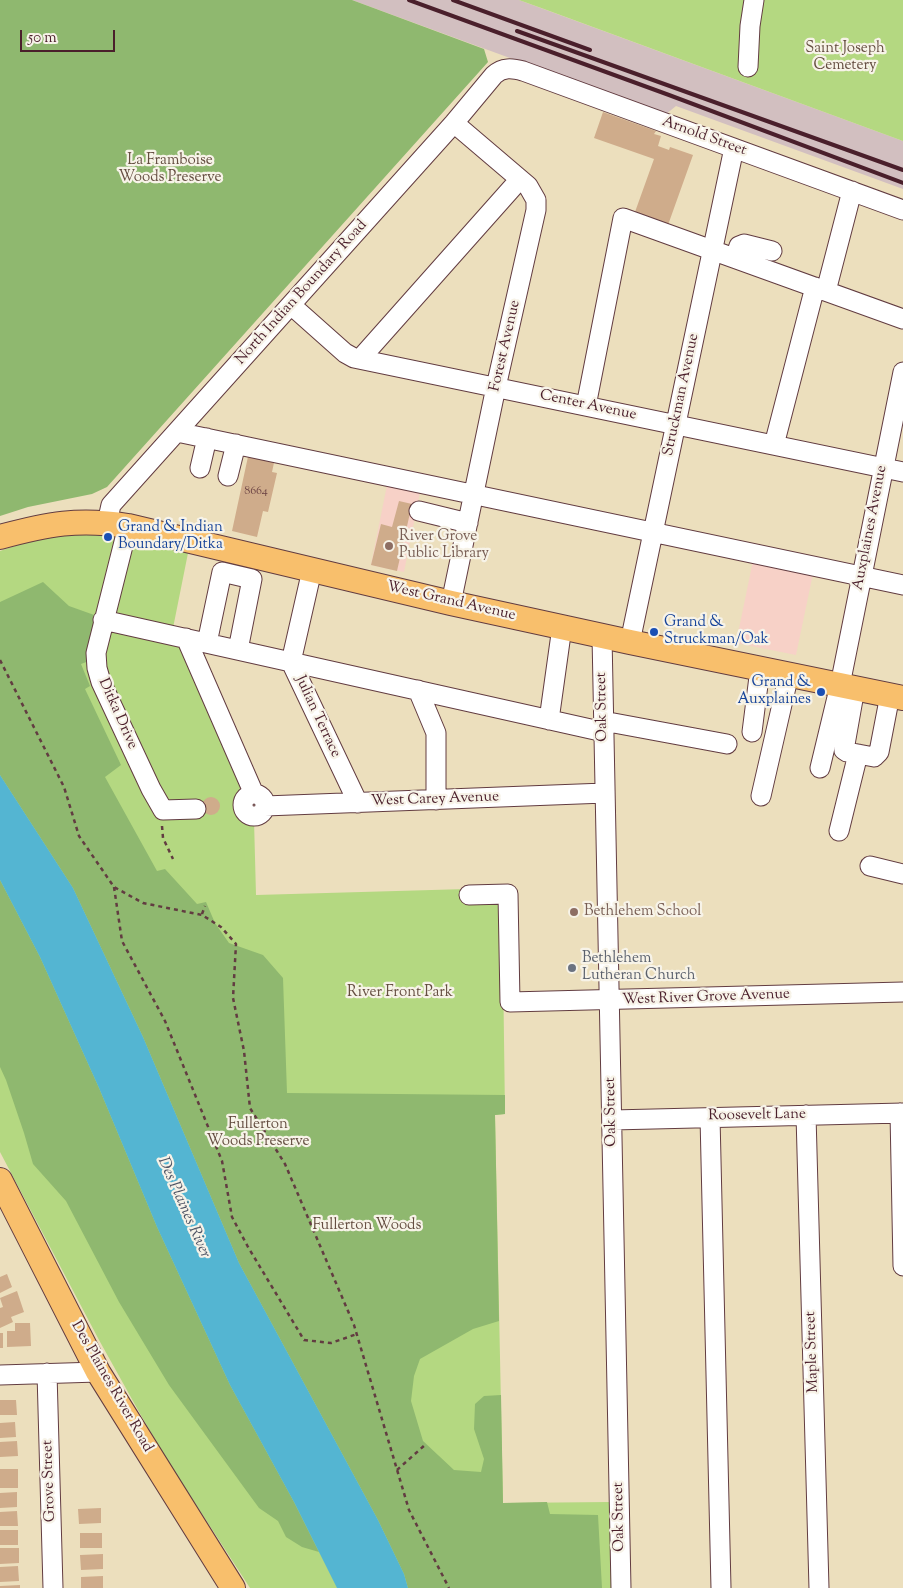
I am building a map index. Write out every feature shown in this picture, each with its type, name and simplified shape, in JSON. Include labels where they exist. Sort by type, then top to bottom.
[{"type":"main road","name":"West Grand Avenue","points":[[0,537],[63,522],[118,524],[451,603],[630,642],[897,696]]},
{"type":"main road","name":"Des Plaines River Road","points":[[0,1180],[98,1372],[233,1588]]},
{"type":"street","points":[[748,67],[750,26],[754,0]]},
{"type":"street","name":"North Indian Boundary Road","points":[[118,524],[111,505],[454,123],[494,75],[499,70],[505,69]]},
{"type":"street","name":"Arnold Street","points":[[505,69],[523,71],[903,210]]},
{"type":"street","name":"Forest Avenue","points":[[451,603],[496,387],[536,210],[536,200],[533,193],[520,179],[454,123]]},
{"type":"street","name":"Struckman Avenue","points":[[630,642],[734,148]]},
{"type":"street","points":[[360,359],[520,179]]},
{"type":"street","points":[[774,445],[852,191]]},
{"type":"street","points":[[586,406],[623,218],[903,319]]},
{"type":"street","points":[[735,258],[738,246],[744,244],[772,251]]},
{"type":"street","name":"Center Avenue","points":[[291,305],[345,353],[360,359],[903,472]]},
{"type":"street","name":"Auxplaines Avenue","points":[[848,686],[861,576],[903,372]]},
{"type":"street","points":[[177,432],[903,585]]},
{"type":"street","points":[[200,468],[207,438]]},
{"type":"street","points":[[228,476],[236,444]]},
{"type":"street","points":[[419,511],[468,523]]},
{"type":"street","name":"Ditka Drive","points":[[118,524],[96,653],[97,668],[101,682],[163,817]]},
{"type":"street","name":"Julian Terrace","points":[[312,570],[291,662],[358,803]]},
{"type":"street","points":[[207,643],[222,572],[252,579],[238,650]]},
{"type":"street","points":[[103,620],[549,720],[727,744]]},
{"type":"street","points":[[549,720],[562,627]]},
{"type":"street","name":"Oak Street","points":[[602,636],[621,1588]]},
{"type":"street","name":"West Carey Avenue","points":[[186,638],[260,800],[358,803],[605,794]]},
{"type":"street","points":[[752,732],[760,669]]},
{"type":"street","points":[[761,796],[789,674]]},
{"type":"street","points":[[848,686],[844,750],[847,752],[874,757],[879,752],[897,696]]},
{"type":"street","points":[[820,768],[848,686]]},
{"type":"street","points":[[418,690],[436,734],[436,800]]},
{"type":"street","points":[[839,830],[858,754]]},
{"type":"street","points":[[163,817],[196,809]]},
{"type":"street","points":[[870,866],[903,874]]},
{"type":"street","name":"West River Grove Avenue","points":[[469,895],[508,894],[510,1002],[609,1001],[903,992]]},
{"type":"street","points":[[901,1113],[903,1266]]},
{"type":"street","name":"Roosevelt Lane","points":[[612,1120],[901,1113]]},
{"type":"street","name":"Maple Street","points":[[806,1115],[819,1588]]},
{"type":"street","points":[[710,1117],[721,1588]]},
{"type":"street","points":[[0,1375],[98,1372]]},
{"type":"street","name":"Grove Street","points":[[47,1373],[54,1588]]},
{"type":"path","points":[[0,660],[64,787],[79,836],[114,887],[142,903],[202,915],[221,927],[236,944],[233,998],[244,1051],[250,1108],[284,1164],[357,1334],[409,1510],[449,1588]]},
{"type":"path","points":[[163,817],[163,838],[173,859]]},
{"type":"path","points":[[114,887],[122,941],[168,1029],[222,1161],[232,1217],[248,1247],[304,1340],[331,1343],[357,1334]]},
{"type":"path","points":[[202,915],[205,906]]},
{"type":"path","points":[[397,1470],[426,1444]]},
{"type":"shaded area","points":[[352,0],[519,0],[903,141],[903,189],[676,106],[665,115]]},
{"type":"shaded area","points":[[389,475],[422,482],[404,572],[371,565]]},
{"type":"shaded area","points":[[755,551],[815,564],[796,655],[736,643]]},
{"type":"green space","name":"La Framboise Woods Preserve","points":[[0,0],[352,0],[484,49],[488,62],[107,487],[92,494],[28,507],[0,516]]},
{"type":"green space","name":"Saint Joseph Cemetery","points":[[519,0],[903,0],[903,141],[544,9]]},
{"type":"green space","name":"Fullerton Woods Preserve","points":[[77,533],[110,536],[188,553],[172,633],[183,644],[249,790],[241,794],[238,807],[244,817],[254,820],[256,895],[502,888],[505,1114],[495,1115],[503,1503],[610,1502],[612,1588],[250,1588],[143,1419],[0,1152],[0,551],[38,539]]},
{"type":"green space","name":"Fullerton Woods","points":[[43,582],[69,606],[97,616],[89,661],[81,664],[90,686],[85,689],[121,765],[105,777],[157,871],[165,869],[197,904],[206,902],[215,923],[229,943],[263,955],[283,978],[287,1093],[505,1095],[505,1114],[495,1115],[499,1321],[473,1329],[420,1359],[414,1376],[411,1401],[423,1441],[454,1470],[481,1472],[484,1459],[474,1429],[475,1404],[484,1396],[501,1395],[503,1503],[547,1502],[550,1514],[598,1515],[602,1588],[408,1588],[404,1574],[378,1520],[239,1263],[143,1037],[73,888],[0,775],[0,602]]},
{"type":"green space","points":[[0,880],[40,957],[99,1088],[157,1227],[230,1385],[319,1552],[302,1547],[286,1537],[278,1521],[259,1508],[169,1385],[119,1302],[66,1201],[33,1164],[0,1067]]},
{"type":"water","name":"Des Plaines River","points":[[0,775],[73,888],[143,1037],[239,1263],[378,1520],[404,1574],[408,1588],[337,1588],[294,1502],[230,1385],[157,1227],[99,1088],[40,957],[0,880]]},
{"type":"building","points":[[603,112],[656,131],[654,134],[661,136],[658,146],[669,150],[670,147],[693,155],[668,225],[635,212],[654,159],[594,138]]},
{"type":"building","points":[[249,452],[275,458],[272,472],[277,473],[268,512],[263,511],[257,537],[232,531]]},
{"type":"building","name":"River Grove Public Library","points":[[399,501],[412,504],[397,571],[371,565],[381,524],[392,527]]},
{"type":"building","points":[[207,797],[215,797],[220,802],[218,813],[207,815],[202,810],[202,802]]},
{"type":"building","points":[[7,1274],[12,1287],[0,1293],[0,1277]]},
{"type":"building","points":[[17,1291],[24,1312],[11,1317],[13,1322],[0,1328],[0,1308],[3,1307],[0,1298]]},
{"type":"building","points":[[15,1323],[30,1323],[31,1346],[7,1347],[7,1331],[15,1331]]},
{"type":"building","points":[[0,1333],[3,1333],[3,1348],[0,1348]]},
{"type":"building","points":[[0,1400],[16,1400],[17,1415],[0,1415]]},
{"type":"building","points":[[15,1422],[16,1437],[0,1438],[0,1423]]},
{"type":"building","points":[[17,1441],[18,1456],[0,1457],[0,1442]]},
{"type":"building","points":[[0,1469],[18,1469],[18,1488],[0,1488]]},
{"type":"building","points":[[17,1492],[17,1507],[0,1508],[0,1493]]},
{"type":"building","points":[[101,1508],[101,1523],[79,1524],[78,1509]]},
{"type":"building","points":[[17,1511],[18,1526],[0,1526],[0,1512]]},
{"type":"building","points":[[0,1530],[18,1530],[18,1545],[0,1545]]},
{"type":"building","points":[[80,1533],[102,1533],[102,1548],[80,1548]]},
{"type":"building","points":[[0,1548],[19,1548],[19,1563],[0,1564]]},
{"type":"building","points":[[103,1554],[103,1569],[81,1570],[80,1555]]},
{"type":"building","points":[[18,1566],[19,1581],[0,1582],[0,1567]]},
{"type":"building","points":[[103,1576],[103,1588],[81,1588],[81,1577]]},
{"type":"building","points":[[20,1585],[20,1588],[0,1588],[0,1586]]},
{"type":"railway","points":[[409,0],[903,183]]},
{"type":"railway","points":[[453,0],[590,50]]},
{"type":"railway","points":[[517,31],[903,170]]},
{"type":"place","name":"Grand & Indian Boundary/Ditka","points":[[108,537]]},
{"type":"place","name":"River Grove Public Library","points":[[389,546]]},
{"type":"place","name":"Grand & Struckman/Oak","points":[[654,632]]},
{"type":"place","name":"Grand & Auxplaines","points":[[821,692]]},
{"type":"place","name":"Bethlehem School","points":[[574,912]]},
{"type":"place","name":"Bethlehem Lutheran Church","points":[[572,968]]},
{"type":"park label","name":"River Front Park","points":[[400,993]]}]
